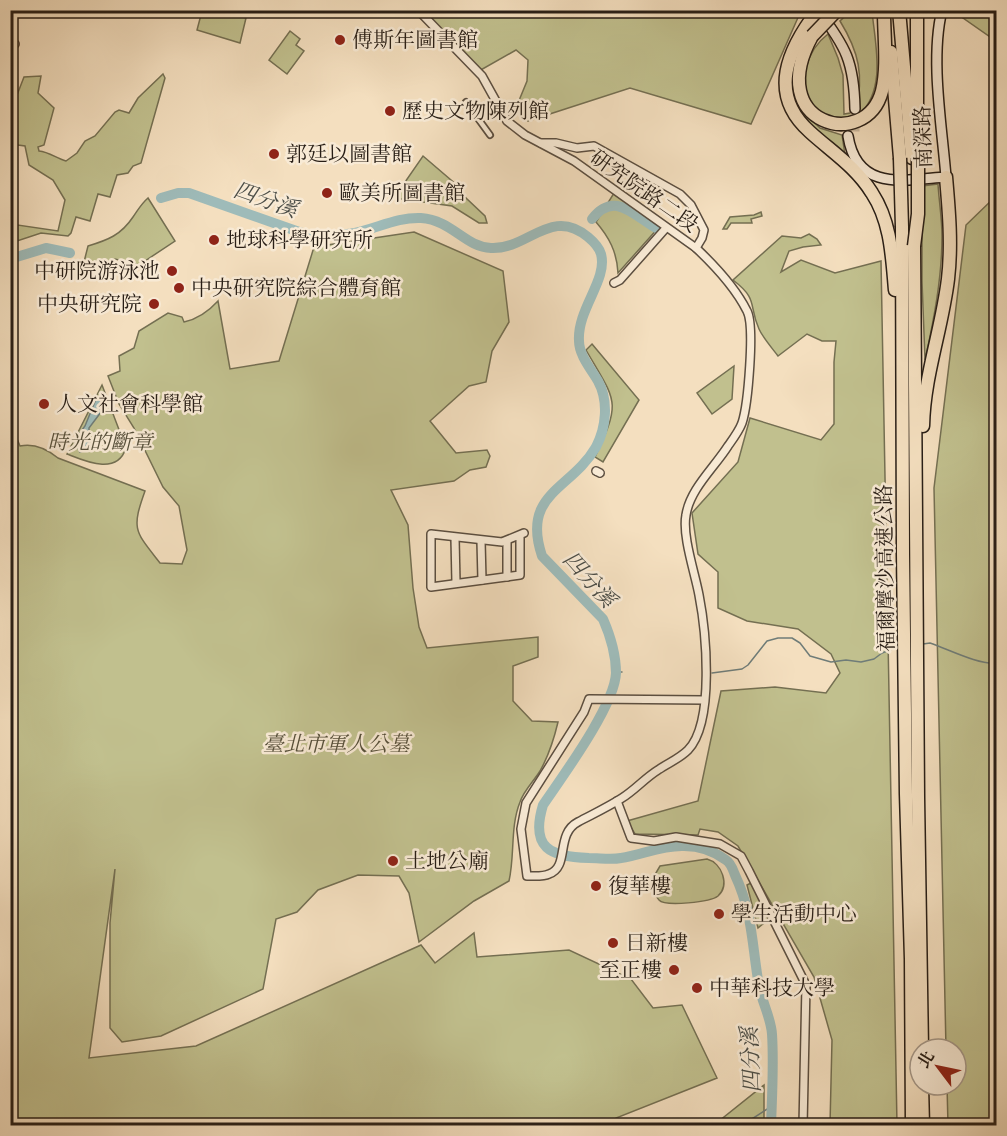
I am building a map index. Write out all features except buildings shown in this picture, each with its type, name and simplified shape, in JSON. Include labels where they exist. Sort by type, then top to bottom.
[{"type":"highway","points":[[818,10],[798,70],[799,90],[802,100],[818,118],[837,124],[848,123],[866,115],[873,109],[882,90],[884,11]]},
{"type":"highway","points":[[837,10],[810,30],[792,50],[786,75],[786,90],[794,113],[801,124],[856,171],[872,192],[884,216],[888,231],[903,361]]},
{"type":"highway","name":"福爾摩沙高速公路","points":[[899,10],[910,158],[902,227],[903,554],[911,584]]},
{"type":"highway","points":[[910,158],[917,10]]},
{"type":"highway","name":"福爾摩沙高速公路","points":[[884,11],[918,214],[914,246],[917,544],[911,584],[912,1125]]},
{"type":"highway","points":[[917,544],[927,383],[948,278],[950,230],[946,177]]},
{"type":"highway","name":"福爾摩沙高速公路","points":[[912,744],[922,1037]]},
{"type":"highway","points":[[922,1097],[923,1125]]},
{"type":"main road","points":[[818,10],[839,38],[849,62],[853,78],[852,110]]},
{"type":"main road","name":"南深路","points":[[852,135],[850,147],[861,166],[876,177],[884,180],[946,177],[936,39],[942,10]]},
{"type":"street","name":"研究院路二段","points":[[418,10],[482,76],[507,121],[540,143],[574,161],[696,248],[704,230],[698,215],[680,195],[594,146],[577,148],[556,143],[540,143]]},
{"type":"street","points":[[466,102],[490,135]]},
{"type":"street","points":[[614,282],[620,280],[666,228]]},
{"type":"street","points":[[696,248],[707,258],[747,312],[751,334],[750,361],[741,426],[697,489],[686,513],[685,528],[705,628],[704,700],[696,736],[689,749],[617,801],[570,828],[564,838],[561,862],[556,870],[549,874],[527,876],[521,829],[525,803],[584,712],[589,699],[704,700]]},
{"type":"street","points":[[431,534],[481,541],[507,541],[522,535],[520,575],[431,587],[431,534]]},
{"type":"street","points":[[455,538],[456,584]]},
{"type":"street","points":[[481,541],[482,580]]},
{"type":"street","points":[[507,541],[507,577]]},
{"type":"street","points":[[617,801],[631,838],[654,841],[676,837],[720,844],[741,856],[806,985],[803,1125]]},
{"type":"green space","points":[[799,10],[800,13],[751,124],[630,88],[528,121],[518,103],[527,81],[528,60],[516,50],[479,71],[443,30],[421,11]]},
{"type":"green space","points":[[202,11],[239,11],[239,16],[246,18],[240,43],[197,30]]},
{"type":"green space","points":[[851,11],[872,11],[877,52],[876,79],[868,104],[859,115],[833,120],[815,108],[808,97],[805,87],[806,67],[814,49],[828,34],[843,75],[844,114],[856,112],[860,87],[858,64],[852,43],[840,21]]},
{"type":"green space","points":[[953,11],[996,11],[996,41]]},
{"type":"green space","points":[[290,31],[300,39],[296,45],[304,51],[287,74],[269,60]]},
{"type":"green space","points":[[163,74],[165,78],[141,163],[133,166],[128,173],[117,175],[110,197],[98,194],[90,221],[76,217],[68,236],[41,233],[11,243],[11,224],[58,231],[65,200],[53,180],[29,165],[25,146],[18,145],[14,136],[11,137],[11,99],[17,95],[24,77],[41,76],[38,93],[54,108],[44,145],[38,147],[39,151],[66,161],[77,153],[85,141],[95,136],[115,112],[119,110],[129,113],[138,98]]},
{"type":"green space","points":[[796,104],[820,128],[842,135],[845,155],[806,122]]},
{"type":"green space","points":[[423,156],[458,186],[466,198],[485,216],[487,223],[479,223],[452,206],[394,198]]},
{"type":"green space","points":[[938,184],[942,230],[941,267],[925,360],[922,186]]},
{"type":"green space","points":[[614,193],[659,227],[618,273],[612,245],[596,222]]},
{"type":"green space","points":[[996,196],[996,1125],[948,1125],[947,1097],[968,1097],[968,1037],[946,1037],[934,488],[966,225]]},
{"type":"green space","points":[[148,198],[175,241],[139,265],[115,259],[99,271],[83,266],[88,246],[119,233]]},
{"type":"green space","points":[[761,212],[762,216],[751,219],[752,223],[731,223],[727,229],[723,229],[730,217],[754,215]]},
{"type":"green space","name":"臺北市軍人公墓","points":[[414,232],[503,271],[509,322],[492,351],[486,382],[469,386],[430,421],[456,453],[487,450],[490,456],[486,467],[470,470],[454,481],[391,490],[408,525],[419,627],[427,648],[538,637],[538,657],[513,666],[513,701],[532,721],[558,722],[546,759],[520,802],[514,831],[509,881],[474,901],[419,942],[409,893],[399,876],[358,875],[318,890],[297,912],[276,919],[263,989],[161,1036],[122,1042],[110,1028],[110,923],[115,869],[89,1058],[196,1046],[421,945],[435,963],[474,933],[477,957],[569,950],[631,979],[653,1008],[682,1005],[717,1078],[616,1118],[613,1125],[11,1125],[11,429],[20,446],[30,445],[40,448],[58,458],[145,491],[137,522],[145,544],[160,563],[182,564],[187,550],[179,506],[163,487],[134,428],[119,404],[108,376],[120,371],[119,356],[134,348],[139,331],[168,313],[182,317],[184,322],[194,319],[218,301],[230,369],[279,361],[314,247]]},
{"type":"green space","points":[[809,234],[821,245],[789,251],[781,272],[801,260],[835,273],[881,261],[897,1125],[830,1125],[832,1040],[814,977],[738,846],[718,832],[700,829],[698,835],[635,834],[627,821],[698,801],[721,691],[775,687],[826,693],[840,673],[831,654],[798,629],[747,621],[718,608],[718,572],[698,554],[692,513],[738,462],[750,418],[821,440],[834,424],[836,341],[822,341],[807,334],[778,356],[759,329],[750,298],[733,280],[782,236],[801,238]]},
{"type":"green space","points":[[592,344],[639,400],[603,462],[595,457],[609,424],[612,402],[604,381],[586,350]]},
{"type":"green space","points":[[734,366],[732,399],[712,414],[697,393]]},
{"type":"green space","name":"時光的斷章","points":[[102,385],[126,448],[122,457],[108,464],[91,463],[67,454]]},
{"type":"green space","points":[[707,859],[717,865],[723,875],[722,891],[718,896],[688,903],[663,902],[657,898],[653,878],[660,866]]},
{"type":"green space","points":[[751,883],[769,919],[758,928],[747,885]]},
{"type":"green space","points":[[764,1085],[764,1125],[714,1125]]},
{"type":"water","points":[[96,399],[102,401],[104,408],[89,428],[89,443],[86,450],[80,452],[74,441],[85,426]]},
{"type":"waterway","name":"四分溪","points":[[161,198],[178,193],[189,193],[305,234],[349,234],[396,221],[421,218],[441,223],[482,247],[504,247],[551,227],[562,226],[575,229],[598,247],[602,264],[600,274],[583,318],[579,341],[583,357],[598,381],[604,397],[604,423],[596,447],[586,461],[543,505],[538,518],[537,535],[542,556],[603,619],[612,646],[616,673],[607,703],[574,759],[543,805],[539,831],[546,847],[554,852],[575,857],[617,859],[668,847],[690,846],[711,852],[729,863],[745,903],[759,986],[771,1028],[773,1046],[771,1126]]},
{"type":"waterway","points":[[592,219],[600,211],[616,206],[631,212],[656,228]]},
{"type":"waterway","name":"四分溪","points":[[10,259],[46,248],[70,253]]},
{"type":"waterway","points":[[712,673],[742,669],[748,665],[767,641],[778,638],[792,638],[800,643],[810,656],[831,662],[846,660],[861,662],[874,659],[898,647]]},
{"type":"waterway","points":[[923,644],[930,643],[972,659],[996,663]]},
{"type":"waterway","name":"四分溪","points":[[616,672],[622,672]]},
{"type":"waterway","points":[[741,1126],[772,1106]]},
{"type":"tunnel","points":[[855,109],[855,135]]},
{"type":"place","name":"傅斯年圖書館","points":[[340,40]]},
{"type":"place","name":"歷史文物陳列館","points":[[390,111]]},
{"type":"place","name":"郭廷以圖書館","points":[[274,154]]},
{"type":"place","name":"歐美所圖書館","points":[[327,193]]},
{"type":"place","name":"地球科學研究所","points":[[214,240]]},
{"type":"place","name":"中研院游泳池","points":[[172,271]]},
{"type":"place","name":"中央研究院綜合體育館","points":[[179,288]]},
{"type":"place","name":"中央研究院","points":[[154,304]]},
{"type":"place","name":"人文社會科學館","points":[[44,404]]},
{"type":"place","name":"土地公廟","points":[[393,861]]},
{"type":"place","name":"復華樓","points":[[596,886]]},
{"type":"place","name":"學生活動中心","points":[[719,914]]},
{"type":"place","name":"日新樓","points":[[613,943]]},
{"type":"place","name":"至正樓","points":[[674,970]]},
{"type":"place","name":"中華科技大學","points":[[697,988]]}]
